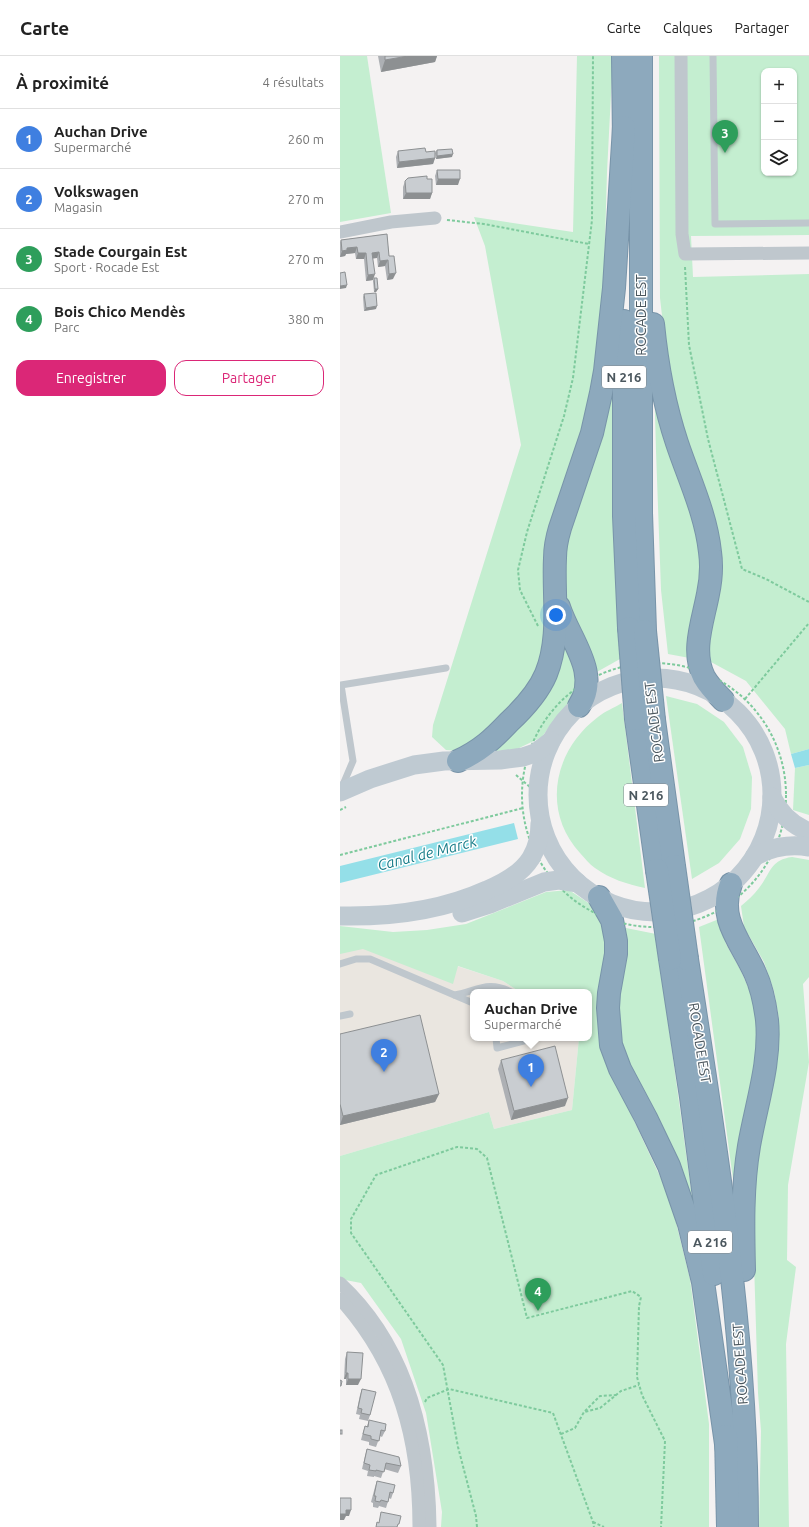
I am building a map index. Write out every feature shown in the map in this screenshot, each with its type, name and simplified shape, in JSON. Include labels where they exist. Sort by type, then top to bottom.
[{"type":"highway","name":"ROCADE EST","points":[[623,56],[625,560],[637,629],[645,720],[678,959],[691,1097],[711,1247],[721,1349],[727,1451],[728,1527]]},
{"type":"highway","name":"ROCADE EST","points":[[637,629],[641,497],[641,56]]},
{"type":"highway","points":[[458,761],[485,746],[523,709],[539,688],[546,674],[554,636],[555,556],[560,528],[592,433],[602,393],[608,352],[614,288],[624,126]]},
{"type":"highway","points":[[641,249],[648,265],[651,277],[654,338],[667,409],[701,511],[710,552],[710,580],[698,642],[700,663],[706,680],[723,700]]},
{"type":"highway","points":[[555,586],[563,619],[581,656],[587,674],[586,694],[579,706]]},
{"type":"highway","points":[[731,884],[727,901],[730,924],[733,934],[752,968],[761,988],[767,1030],[766,1056],[746,1167],[742,1215],[745,1300],[737,1326]]},
{"type":"highway","points":[[599,897],[612,920],[616,941],[616,954],[609,993],[608,1008],[611,1045],[620,1069],[669,1166],[689,1224],[703,1282],[727,1451]]},
{"type":"highway","name":"ROCADE EST","points":[[678,959],[718,1165],[737,1326],[746,1477],[747,1527]]},
{"type":"main road","points":[[650,678],[688,683],[704,689],[723,700],[743,718],[758,740],[769,770],[772,797],[766,833],[754,857],[744,871],[731,884],[704,901],[683,908],[662,912],[630,909],[619,906],[599,897],[578,883],[554,854],[546,837],[541,820],[538,794],[540,772],[547,751],[551,741],[564,722],[579,706],[597,694],[628,682],[650,678]]},
{"type":"main road","points":[[342,797],[370,779],[398,770],[428,763],[500,760],[523,757],[535,753],[551,741]]},
{"type":"main road","points":[[772,797],[782,814],[795,825],[809,832]]},
{"type":"main road","points":[[340,916],[371,916],[415,912],[464,899],[494,887],[517,874],[531,858],[537,845],[541,820]]},
{"type":"main road","points":[[754,857],[776,848],[791,846],[809,847]]},
{"type":"main road","points":[[340,916],[378,923],[434,919],[478,908],[544,882],[559,880],[578,883]]},
{"type":"street","points":[[681,56],[682,234],[685,254],[809,253]]},
{"type":"street","points":[[340,232],[391,222],[435,218]]},
{"type":"street","points":[[340,1282],[372,1318],[389,1345],[402,1370],[416,1417],[426,1473],[430,1527]]},
{"type":"street","points":[[340,1299],[360,1323],[375,1345],[391,1376],[401,1401],[409,1429],[414,1460],[419,1527]]},
{"type":"lane","points":[[713,56],[715,224],[809,223]]},
{"type":"lane","points":[[342,797],[353,761],[340,685],[446,668]]},
{"type":"lane","points":[[340,964],[356,959],[370,959],[470,1001]]},
{"type":"lane","points":[[474,989],[489,986],[503,989]]},
{"type":"lane","points":[[455,995],[470,990]]},
{"type":"lane","points":[[340,1016],[350,1014]]},
{"type":"lane","points":[[496,1041],[497,1048],[524,1041]]},
{"type":"path","points":[[538,631],[535,620],[520,590],[518,570],[526,532],[564,416],[573,378],[592,220],[593,56]]},
{"type":"path","points":[[435,218],[484,224],[570,239],[589,244]]},
{"type":"path","points":[[685,254],[689,345],[708,439],[742,569],[766,579],[809,602]]},
{"type":"path","points":[[745,699],[809,623]]},
{"type":"path","points":[[516,775],[538,794]]},
{"type":"path","points":[[340,810],[342,797]]},
{"type":"path","points":[[340,855],[522,808]]},
{"type":"path","points":[[477,1527],[476,1516],[458,1447],[449,1389],[443,1365],[351,1233],[351,1219],[376,1175],[456,1147],[477,1149],[487,1158],[527,1318],[632,1291],[641,1297],[639,1306],[637,1377],[642,1395],[665,1441],[661,1527]]},
{"type":"path","points":[[584,1412],[600,1408],[621,1390],[639,1385]]},
{"type":"path","points":[[416,1417],[427,1398],[449,1389],[553,1413],[594,1527]]},
{"type":"path","points":[[561,1434],[575,1428],[584,1412],[600,1396],[616,1395]]},
{"type":"path","points":[[593,1522],[604,1527]]},
{"type":"shaded area","points":[[340,928],[503,981],[515,989],[470,989],[470,1041],[579,1041],[572,1110],[494,1129],[489,1112],[340,1156]]},
{"type":"green space","points":[[340,56],[367,56],[391,213],[340,222]]},
{"type":"green space","points":[[577,56],[613,56],[607,172],[603,309],[596,376],[547,607],[544,652],[530,686],[495,725],[459,751],[446,750],[432,737],[433,725],[521,445],[485,246],[474,217],[573,232]]},
{"type":"green space","points":[[659,56],[809,56],[809,235],[691,236],[693,277],[809,274],[809,749],[791,754],[785,729],[746,681],[711,662],[668,654],[661,590],[654,378],[667,360],[660,298]]},
{"type":"green space","points":[[612,361],[620,659],[595,673],[565,612],[559,548]]},
{"type":"green space","points":[[559,631],[579,665],[577,695],[542,737],[517,749],[490,752]]},
{"type":"green space","points":[[666,696],[697,704],[724,722],[743,747],[752,777],[751,809],[740,839],[719,863],[692,879]]},
{"type":"green space","points":[[622,703],[645,888],[613,878],[601,872],[589,863],[568,836],[560,818],[557,800],[558,781],[563,763],[571,746],[583,731],[598,717]]},
{"type":"green space","points":[[809,765],[809,815],[793,810],[795,768]]},
{"type":"green space","points":[[792,857],[809,860],[809,977],[803,984],[809,1062],[788,1185],[787,1260],[796,1267],[786,1344],[789,1527],[759,1527],[761,1431],[758,1393],[752,1197],[756,1151],[777,1049],[779,1019],[774,991],[764,962],[744,927],[741,906],[757,891],[775,864],[779,861]]},
{"type":"green space","points":[[569,890],[599,910],[608,934],[601,1008],[602,1052],[670,1198],[690,1279],[709,1424],[709,1527],[441,1527],[442,1512],[426,1413],[401,1339],[361,1283],[340,1279],[340,1156],[489,1112],[494,1129],[572,1110],[579,1041],[592,1041],[592,989],[515,989],[503,981],[458,966],[453,984],[363,949],[340,954],[340,926],[393,932],[427,930],[466,924],[546,892]]},
{"type":"green space","points":[[719,919],[726,944],[741,971],[751,994],[758,1026],[760,1052],[735,1194],[699,927]]},
{"type":"green space","points":[[621,927],[656,934],[695,1219],[615,1039]]},
{"type":"water","points":[[809,749],[809,765],[795,768],[791,754]]},
{"type":"water","name":"Canal de Marck","points":[[514,823],[518,839],[340,883],[340,866]]},
{"type":"building","points":[[385,56],[408,56],[385,60]]},
{"type":"building","points":[[425,148],[426,152],[435,151],[435,158],[399,162],[398,151]]},
{"type":"building","points":[[452,149],[453,154],[437,156],[437,150]]},
{"type":"building","points":[[437,170],[460,170],[460,179],[438,179]]},
{"type":"building","points":[[427,176],[427,179],[432,179],[432,193],[406,193],[405,181],[408,178]]},
{"type":"building","points":[[387,234],[389,256],[394,256],[396,273],[389,274],[388,260],[380,261],[379,252],[372,253],[375,274],[368,275],[366,253],[358,253],[357,247],[347,248],[347,250],[342,251],[341,240]]},
{"type":"building","points":[[345,272],[347,285],[340,286],[340,273]]},
{"type":"building","points":[[374,278],[377,278],[378,289],[375,289]]},
{"type":"building","points":[[376,293],[377,306],[366,308],[364,294]]},
{"type":"building","points":[[420,1015],[439,1094],[343,1116],[340,1104],[340,1034]]},
{"type":"building","points":[[555,1046],[568,1098],[514,1111],[501,1060]]},
{"type":"building","points":[[347,1352],[363,1353],[361,1379],[348,1379],[348,1373],[346,1373]]},
{"type":"building","points":[[362,1389],[376,1392],[370,1415],[361,1413],[362,1409],[358,1408]]},
{"type":"building","points":[[369,1420],[386,1424],[385,1431],[381,1430],[379,1441],[371,1439],[371,1436],[363,1434],[365,1426],[368,1427]]},
{"type":"building","points":[[367,1449],[399,1457],[401,1466],[386,1463],[384,1472],[369,1470],[370,1465],[364,1463]]},
{"type":"building","points":[[377,1481],[395,1485],[393,1493],[390,1492],[388,1502],[381,1500],[380,1502],[375,1501],[376,1496],[374,1496]]},
{"type":"building","points":[[340,1498],[351,1498],[351,1510],[346,1510],[346,1514],[340,1514]]},
{"type":"building","points":[[381,1512],[401,1516],[397,1527],[376,1527],[377,1522],[379,1523]]},
{"type":"place","name":"Stade Courgain Est","points":[[725,153]]},
{"type":"place","name":"Volkswagen","points":[[384,1072]]},
{"type":"place","name":"Auchan Drive","points":[[531,1087]]},
{"type":"place","name":"Bois Chico Mendès","points":[[538,1311]]}]
